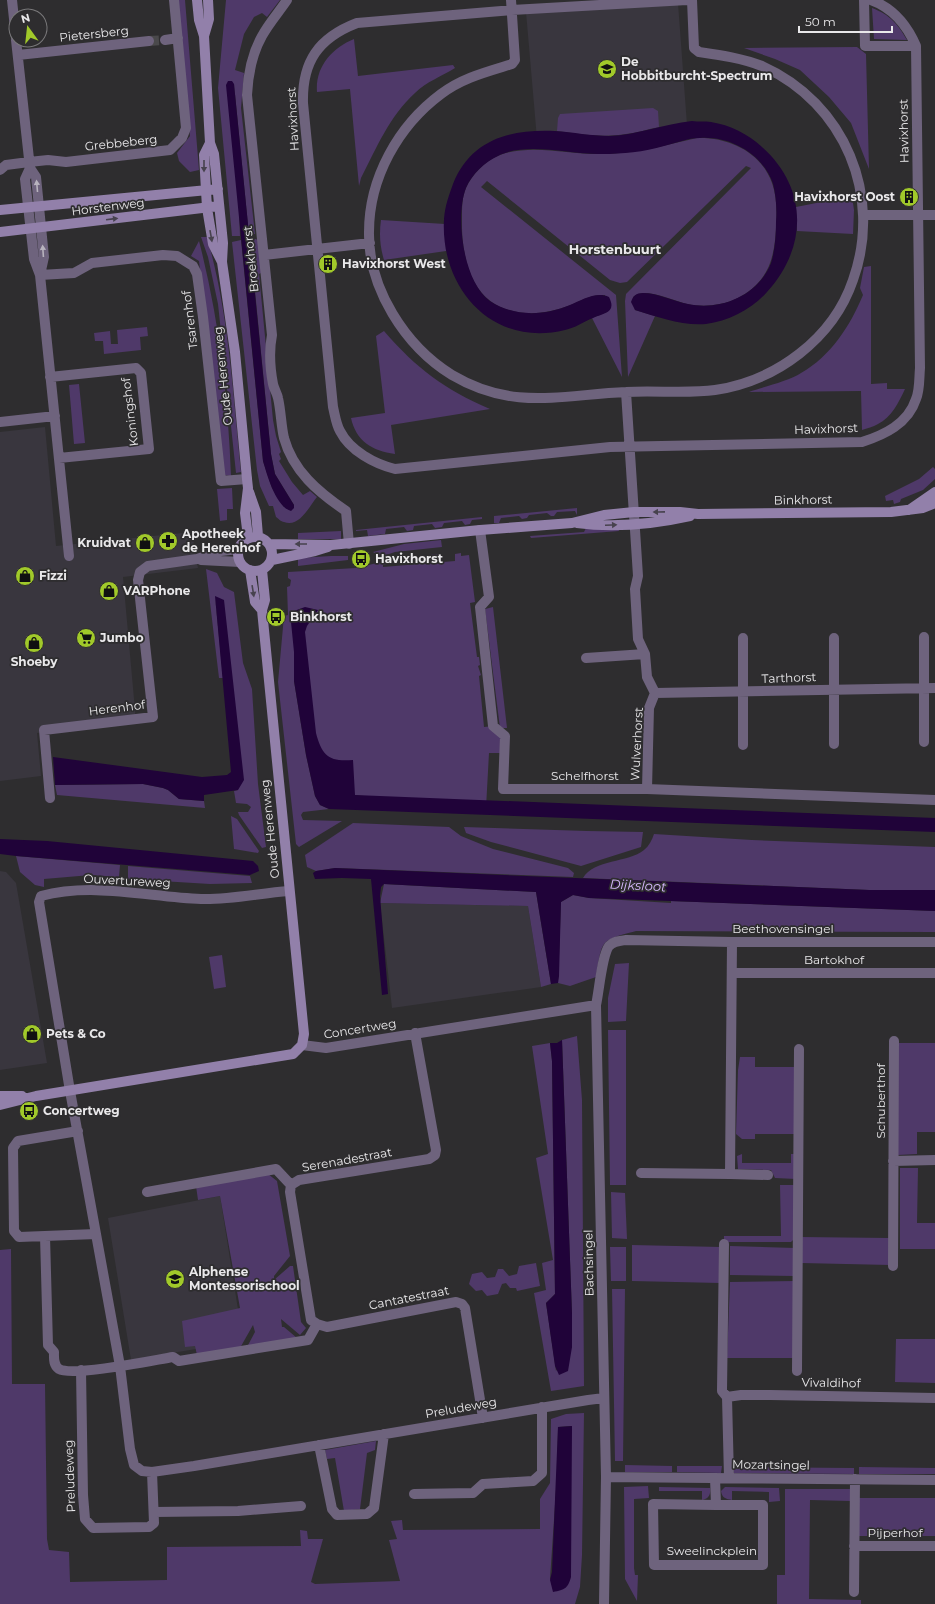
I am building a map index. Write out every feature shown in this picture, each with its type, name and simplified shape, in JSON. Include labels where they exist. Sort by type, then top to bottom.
[{"type":"street","name":"Grebbeberg","points":[[0,170],[6,165],[29,165],[48,160],[66,162],[170,150],[182,138],[186,128],[174,0]]},
{"type":"street","points":[[197,0],[199,20],[204,36],[210,143],[214,154],[218,189]]},
{"type":"street","points":[[204,36],[209,19],[208,0]]},
{"type":"street","name":"Broekhorst","points":[[287,0],[262,36],[252,60],[248,77],[247,95],[272,335],[269,347],[273,384],[278,398],[285,440],[292,456],[310,484],[322,495],[346,511],[349,544]]},
{"type":"street","name":"Havixhorst","points":[[687,0],[511,5],[357,23],[343,29],[325,42],[307,67],[302,87],[303,103],[333,407],[340,432],[348,443],[367,458],[380,465],[395,469],[630,446],[862,442],[882,436],[896,427],[910,410],[916,399],[919,387],[920,368],[916,46],[909,31],[896,15],[880,3],[871,0]]},
{"type":"street","points":[[511,5],[515,60],[512,64],[472,76],[442,93],[426,106],[397,140],[380,172],[370,214],[368,232],[376,277],[397,322],[410,339],[433,362],[451,374],[484,390],[507,396],[535,399],[626,392],[713,390],[746,382],[768,374],[800,353],[815,340],[833,318],[849,292],[856,273],[863,242],[864,215],[860,183],[848,148],[838,130],[812,101],[794,84],[761,66],[743,60],[699,52],[694,48],[692,0]]},
{"type":"street","points":[[864,0],[865,46],[916,46]]},
{"type":"street","points":[[165,40],[178,38]]},
{"type":"street","name":"Pietersberg","points":[[18,55],[149,41]]},
{"type":"street","points":[[17,48],[29,165],[25,179],[30,228],[34,259],[40,275],[69,556]]},
{"type":"street","points":[[206,190],[204,156],[210,143]]},
{"type":"street","points":[[29,165],[36,177],[39,206],[44,257],[40,275]]},
{"type":"street","name":"Horstenweg","points":[[0,210],[218,189]]},
{"type":"street","name":"Oude Herenweg","points":[[218,189],[223,243],[222,262],[235,352],[248,484],[245,513],[253,537]]},
{"type":"street","name":"Oude Herenweg","points":[[206,190],[207,208],[213,244],[222,262]]},
{"type":"street","name":"Horstenweg","points":[[0,232],[219,206]]},
{"type":"street","points":[[864,215],[935,214]]},
{"type":"street","points":[[264,254],[370,243]]},
{"type":"street","name":"Tsarenhof","points":[[40,275],[74,273],[92,263],[163,255],[177,256],[193,266],[197,274],[203,317],[222,481],[248,484]]},
{"type":"street","name":"Koningshof","points":[[50,377],[136,368],[141,373],[149,449],[59,458]]},
{"type":"street","points":[[626,392],[634,512]]},
{"type":"street","points":[[0,422],[55,416]]},
{"type":"street","name":"Binkhorst","points":[[909,510],[935,492]]},
{"type":"street","name":"Binkhorst","points":[[572,523],[604,515],[634,512],[662,511],[698,514],[891,512],[923,508],[935,503]]},
{"type":"street","name":"Wulverhorst","points":[[634,512],[638,576],[635,589],[638,639],[645,654],[647,677],[656,694],[649,708],[647,789]]},
{"type":"street","name":"Binkhorst","points":[[270,544],[349,544],[480,530],[572,523],[601,525],[634,524],[673,520],[698,514]]},
{"type":"street","name":"Schelfhorst","points":[[480,530],[489,597],[480,607],[493,726],[505,736],[503,789],[647,789],[935,800]]},
{"type":"street","points":[[253,537],[266,540],[270,544],[272,560],[268,566],[262,570],[250,570],[240,562],[238,549],[243,541],[253,537]]},
{"type":"street","name":"Binkhorst","points":[[272,560],[315,551],[332,545]]},
{"type":"street","name":"Herenhof","points":[[50,798],[44,730],[153,717],[138,580],[140,572],[148,566],[197,559],[221,551],[238,549]]},
{"type":"street","name":"Herenhof","points":[[197,559],[240,562]]},
{"type":"street","name":"Oude Herenweg","points":[[250,570],[255,602],[262,610]]},
{"type":"street","name":"Oude Herenweg","points":[[262,570],[265,600],[262,610],[304,1034],[302,1045]]},
{"type":"street","points":[[924,637],[924,742]]},
{"type":"street","points":[[743,638],[743,745]]},
{"type":"street","name":"Tarthorst","points":[[834,638],[834,744]]},
{"type":"street","points":[[586,658],[645,654]]},
{"type":"street","name":"Tarthorst","points":[[656,694],[935,688]]},
{"type":"street","name":"Ouvertureweg","points":[[70,1091],[39,902],[41,896],[50,893],[95,890],[219,899],[289,891]]},
{"type":"street","name":"Beethovensingel","points":[[631,940],[732,942],[935,942]]},
{"type":"street","name":"Bachsingel","points":[[604,1604],[606,1477],[596,1005],[605,955],[609,947],[616,941],[631,940]]},
{"type":"street","points":[[730,1174],[732,942]]},
{"type":"street","name":"Bartokhof","points":[[732,973],[935,973]]},
{"type":"street","name":"Concertweg","points":[[302,1045],[326,1048],[596,1005]]},
{"type":"street","name":"Serenadestraat","points":[[147,1192],[276,1170],[291,1186],[299,1180],[429,1159],[435,1155],[436,1146],[415,1033]]},
{"type":"street","name":"Schuberthof","points":[[893,1266],[894,1041]]},
{"type":"street","points":[[0,1105],[36,1096],[293,1054],[302,1045]]},
{"type":"street","name":"Vivaldihof","points":[[797,1371],[799,1049]]},
{"type":"street","name":"Preludeweg","points":[[70,1091],[120,1366],[130,1449],[134,1465],[142,1471],[152,1472],[194,1466],[542,1407],[604,1398]]},
{"type":"street","points":[[0,1096],[36,1096]]},
{"type":"street","points":[[78,1132],[18,1141],[13,1148],[14,1231],[19,1237],[96,1234]]},
{"type":"street","points":[[893,1161],[935,1160]]},
{"type":"street","points":[[641,1174],[768,1175]]},
{"type":"street","points":[[45,1236],[48,1345],[54,1352],[56,1367],[61,1370],[81,1370],[120,1366],[173,1357],[178,1361],[308,1340],[317,1324],[311,1320],[290,1192],[291,1186]]},
{"type":"street","points":[[724,1244],[722,1391],[727,1397],[728,1478]]},
{"type":"street","name":"Cantatestraat","points":[[317,1324],[327,1327],[456,1302],[462,1304],[465,1308],[483,1418]]},
{"type":"street","name":"Preludeweg","points":[[81,1370],[82,1463],[85,1519],[93,1528],[149,1527],[154,1523],[152,1472]]},
{"type":"street","name":"Vivaldihof","points":[[727,1397],[740,1395],[770,1395],[935,1398]]},
{"type":"street","points":[[414,1494],[473,1493],[483,1484],[533,1481],[542,1473],[542,1407]]},
{"type":"street","points":[[319,1445],[332,1509],[337,1515],[367,1514],[374,1508],[384,1434]]},
{"type":"street","name":"Mozartsingel","points":[[606,1477],[935,1480]]},
{"type":"street","points":[[716,1478],[716,1505]]},
{"type":"street","name":"Pijperhof","points":[[854,1592],[855,1479]]},
{"type":"street","name":"Sweelinckplein","points":[[653,1504],[716,1505],[763,1505],[763,1564],[654,1564],[653,1504]]},
{"type":"street","points":[[154,1512],[238,1511],[301,1506]]},
{"type":"street","name":"Pijperhof","points":[[854,1546],[935,1546]]},
{"type":"shaded area","points":[[176,0],[185,0],[199,170],[190,172],[179,161],[177,153],[190,136]]},
{"type":"shaded area","points":[[226,0],[280,0],[267,17],[262,13],[254,17],[244,34],[235,70],[244,73],[241,108],[255,234],[249,235],[234,84],[240,236],[232,236],[218,88]]},
{"type":"shaded area","name":"De Hobbitburcht-Spectrum","points":[[678,3],[687,125],[537,139],[526,12]]},
{"type":"shaded area","points":[[872,8],[892,20],[907,40],[874,39]]},
{"type":"shaded area","points":[[354,39],[358,76],[453,65],[455,68],[429,82],[419,89],[406,102],[391,122],[378,144],[361,178],[359,186],[350,89],[317,92],[319,74],[326,60],[332,53]]},
{"type":"shaded area","points":[[857,47],[866,54],[869,169],[851,123],[829,97],[800,70],[744,48]]},
{"type":"shaded area","points":[[653,108],[658,111],[659,127],[609,136],[557,131],[558,118],[560,114]]},
{"type":"shaded area","points":[[697,138],[721,140],[742,148],[752,155],[767,172],[774,188],[776,206],[776,236],[772,258],[762,278],[750,291],[725,303],[706,306],[687,304],[659,295],[645,293],[638,294],[633,297],[635,310],[655,316],[628,377],[626,294],[751,168],[746,166],[627,282],[620,283],[610,280],[487,181],[481,187],[616,295],[622,377],[592,318],[607,312],[605,295],[591,297],[553,310],[538,313],[524,313],[509,310],[495,304],[485,296],[476,285],[470,273],[463,246],[462,202],[465,191],[472,178],[480,168],[490,160],[500,155],[525,150],[614,154],[650,149]]},
{"type":"shaded area","points":[[852,196],[854,210],[853,234],[797,231],[796,207]]},
{"type":"shaded area","points":[[381,220],[445,224],[446,251],[384,260],[380,240]]},
{"type":"shaded area","points":[[201,237],[207,237],[225,324],[233,383],[241,472],[236,473],[218,304],[208,257]]},
{"type":"shaded area","points":[[256,239],[260,242],[263,272],[259,274],[273,420],[281,452],[279,454],[281,459],[279,461],[292,482],[303,495],[310,491],[317,497],[303,516],[294,522],[289,523],[276,517],[273,506],[269,506],[260,486],[257,470],[232,242],[241,240],[263,461],[272,488],[284,507],[294,505],[275,474],[271,454],[250,240]]},
{"type":"shaded area","points":[[199,241],[217,328],[228,417],[231,476],[224,475],[199,261],[191,256]]},
{"type":"shaded area","points":[[871,266],[871,384],[887,383],[887,389],[905,389],[891,414],[876,425],[862,430],[861,391],[749,392],[796,376],[822,358],[846,329],[858,307],[863,295],[860,288],[864,267]]},
{"type":"shaded area","points":[[147,327],[148,336],[140,337],[141,350],[104,354],[103,341],[95,341],[94,333],[110,331],[111,344],[118,344],[117,330]]},
{"type":"shaded area","points":[[384,331],[408,356],[432,377],[459,394],[490,409],[391,425],[395,454],[387,453],[366,444],[357,433],[351,418],[385,413],[376,336]]},
{"type":"shaded area","points":[[79,384],[85,443],[74,444],[69,385]]},
{"type":"shaded area","points":[[45,427],[56,546],[192,532],[198,568],[123,577],[136,721],[37,733],[41,776],[0,781],[0,432]]},
{"type":"shaded area","points":[[933,467],[935,469],[935,479],[923,490],[901,499],[900,502],[894,504],[893,500],[886,501],[885,496],[919,479]]},
{"type":"shaded area","points":[[232,488],[233,509],[227,509],[227,520],[220,521],[217,489]]},
{"type":"shaded area","points":[[577,508],[577,515],[575,511],[557,512],[554,516],[547,513],[529,515],[527,518],[522,519],[519,516],[501,518],[499,523],[494,523],[494,516]]},
{"type":"shaded area","points":[[482,517],[482,519],[472,520],[470,524],[465,525],[462,521],[444,523],[442,527],[435,528],[432,524],[414,526],[413,530],[407,531],[404,527],[386,529],[385,534],[368,536],[367,530],[356,531],[356,530]]},
{"type":"shaded area","points":[[618,527],[619,531],[531,538],[530,536],[584,532],[586,528]]},
{"type":"shaded area","points":[[341,531],[341,539],[298,539],[298,533]]},
{"type":"shaded area","points":[[441,540],[442,547],[395,552],[380,557],[373,552],[404,544]]},
{"type":"shaded area","points":[[461,553],[461,556],[469,555],[475,602],[470,603],[477,657],[479,657],[480,665],[478,666],[481,675],[479,676],[484,727],[493,726],[505,736],[504,753],[489,753],[486,808],[323,792],[294,652],[294,681],[306,755],[315,796],[320,805],[329,809],[303,812],[301,815],[303,820],[342,821],[299,847],[296,844],[278,682],[284,616],[288,615],[287,587],[290,586],[291,580],[288,578],[288,572],[356,568],[398,558],[440,554],[441,557],[399,561],[383,565],[383,567],[455,561],[455,554]]},
{"type":"shaded area","points":[[348,556],[348,560],[298,566],[298,558]]},
{"type":"shaded area","points":[[206,569],[217,573],[224,587],[234,592],[243,663],[252,689],[258,784],[266,847],[262,848],[238,812],[248,812],[251,807],[247,804],[236,803],[234,791],[238,790],[215,596],[223,678],[219,678]]},
{"type":"shaded area","points":[[493,607],[507,728],[500,728],[485,609]]},
{"type":"shaded area","points":[[143,784],[168,790],[179,799],[204,801],[205,808],[57,795],[55,785]]},
{"type":"shaded area","points":[[231,816],[237,819],[259,851],[258,853],[234,849]]},
{"type":"shaded area","points":[[353,823],[449,827],[461,836],[493,849],[568,868],[574,873],[573,877],[335,868],[316,871],[307,867],[305,855]]},
{"type":"shaded area","points":[[464,827],[643,832],[641,847],[581,866],[491,842],[466,833]]},
{"type":"shaded area","points":[[654,834],[752,840],[935,847],[935,890],[869,890],[583,878],[595,867],[629,857],[644,850],[650,843]]},
{"type":"shaded area","points":[[16,856],[120,865],[119,877],[91,875],[44,879],[44,887],[35,885],[20,872]]},
{"type":"shaded area","points":[[128,866],[250,876],[252,883],[210,884],[128,879]]},
{"type":"shaded area","points":[[0,871],[6,872],[16,883],[47,1063],[0,1070]]},
{"type":"shaded area","points":[[384,884],[536,892],[551,984],[541,987],[528,906],[380,903]]},
{"type":"shaded area","points":[[573,895],[589,898],[671,903],[671,901],[935,911],[935,932],[636,931],[608,940],[602,949],[596,977],[570,986],[558,983],[561,902]]},
{"type":"shaded area","points":[[380,903],[528,906],[541,987],[392,1008]]},
{"type":"shaded area","points":[[222,955],[226,987],[214,989],[209,957]]},
{"type":"shaded area","points":[[629,963],[626,1021],[608,1022],[608,998],[615,964]]},
{"type":"shaded area","points":[[608,1030],[626,1030],[626,1185],[610,1185]]},
{"type":"shaded area","points":[[577,1036],[582,1100],[584,1386],[551,1391],[534,1293],[546,1290],[542,1263],[553,1260],[536,1158],[548,1154],[532,1046],[550,1043],[552,1061],[555,1294],[546,1303],[556,1371],[572,1347],[562,1040]]},
{"type":"shaded area","points":[[897,1043],[935,1043],[935,1132],[917,1132],[917,1154],[898,1155]]},
{"type":"shaded area","points":[[740,1057],[755,1057],[755,1067],[797,1067],[796,1134],[755,1134],[755,1139],[742,1139],[736,1134],[738,1070]]},
{"type":"shaded area","points":[[742,1154],[742,1163],[791,1163],[791,1154],[796,1154],[796,1179],[775,1178],[771,1170],[738,1169],[737,1156]]},
{"type":"shaded area","points":[[900,1168],[918,1168],[917,1223],[935,1223],[935,1249],[900,1249]]},
{"type":"shaded area","points":[[268,1174],[277,1181],[290,1256],[274,1276],[274,1280],[290,1266],[293,1266],[301,1322],[306,1328],[300,1335],[281,1319],[282,1327],[297,1338],[247,1347],[255,1332],[253,1325],[240,1348],[197,1355],[195,1346],[185,1347],[182,1321],[240,1308],[220,1196],[198,1200],[196,1186]]},
{"type":"shaded area","points":[[780,1185],[794,1185],[795,1238],[791,1242],[724,1242],[724,1236],[781,1236]]},
{"type":"shaded area","points":[[611,1192],[625,1193],[627,1239],[612,1238]]},
{"type":"shaded area","name":"Alphense Montessorischool","points":[[220,1196],[243,1341],[131,1360],[108,1218]]},
{"type":"shaded area","points":[[800,1237],[890,1238],[890,1265],[801,1263]]},
{"type":"shaded area","points":[[632,1245],[721,1247],[720,1283],[632,1281]]},
{"type":"shaded area","points":[[730,1246],[795,1248],[794,1276],[730,1275]]},
{"type":"shaded area","points":[[610,1247],[626,1247],[626,1281],[611,1281]]},
{"type":"shaded area","points":[[11,1249],[12,1384],[45,1384],[47,1539],[49,1550],[69,1552],[70,1582],[167,1580],[167,1547],[301,1546],[300,1530],[307,1531],[308,1539],[323,1539],[311,1582],[315,1584],[400,1581],[389,1540],[397,1539],[391,1521],[402,1520],[403,1530],[540,1529],[540,1499],[550,1483],[551,1419],[566,1414],[584,1413],[582,1555],[580,1587],[575,1604],[0,1604],[0,1250]],"holes":[[[571,1426],[571,1577],[550,1579],[557,1475],[558,1427]]]},
{"type":"shaded area","points":[[536,1263],[540,1286],[517,1291],[516,1288],[510,1288],[506,1283],[502,1284],[498,1294],[487,1296],[482,1290],[476,1291],[469,1284],[472,1274],[482,1272],[487,1278],[495,1277],[498,1269],[503,1269],[509,1276],[517,1274],[519,1266]]},
{"type":"shaded area","points":[[795,1281],[795,1358],[727,1358],[730,1282]]},
{"type":"shaded area","points":[[612,1289],[625,1289],[623,1461],[615,1461]]},
{"type":"shaded area","points":[[896,1339],[935,1339],[935,1383],[895,1382]]},
{"type":"shaded area","points":[[376,1441],[375,1450],[367,1453],[360,1509],[344,1511],[335,1458],[327,1459],[325,1450]]},
{"type":"shaded area","points":[[625,1465],[672,1466],[672,1472],[625,1472]]},
{"type":"shaded area","points":[[677,1466],[722,1466],[721,1473],[677,1472]]},
{"type":"shaded area","points":[[734,1467],[854,1468],[854,1474],[734,1473]]},
{"type":"shaded area","points":[[859,1467],[935,1468],[935,1474],[859,1474]]},
{"type":"shaded area","points":[[648,1486],[649,1498],[634,1499],[634,1568],[635,1575],[638,1575],[637,1601],[625,1579],[624,1487]]},
{"type":"shaded area","points":[[659,1487],[710,1488],[710,1492],[708,1497],[702,1500],[702,1491],[659,1491]]},
{"type":"shaded area","points":[[725,1487],[779,1488],[780,1501],[769,1502],[769,1492],[732,1491],[732,1500],[728,1499],[723,1497],[721,1491]]},
{"type":"shaded area","points":[[785,1489],[851,1489],[850,1501],[810,1500],[809,1599],[861,1600],[861,1604],[777,1604],[777,1575],[785,1575]]},
{"type":"shaded area","points":[[859,1498],[935,1498],[935,1536],[859,1536]]},
{"type":"water","points":[[228,81],[232,81],[234,84],[271,454],[275,474],[294,505],[294,508],[291,511],[281,503],[273,490],[263,461],[226,85]]},
{"type":"water","points":[[692,121],[711,122],[725,125],[745,134],[757,142],[777,163],[788,181],[795,199],[797,218],[796,237],[790,256],[780,275],[767,292],[754,304],[740,313],[723,320],[706,324],[688,324],[635,310],[631,302],[635,295],[643,293],[654,294],[682,303],[700,306],[725,303],[737,298],[757,284],[765,275],[771,263],[776,232],[776,207],[773,184],[768,173],[762,164],[744,149],[723,140],[711,138],[691,139],[649,150],[625,153],[590,154],[535,149],[509,152],[498,156],[479,169],[466,188],[461,215],[464,248],[473,279],[481,292],[490,301],[509,310],[540,313],[560,309],[589,297],[604,295],[609,297],[611,302],[608,312],[565,330],[539,333],[515,330],[494,321],[476,307],[461,289],[451,268],[445,244],[444,219],[447,201],[453,184],[470,156],[482,147],[494,140],[523,132],[555,131],[609,136],[630,134],[671,124]]},
{"type":"water","points":[[215,596],[224,600],[244,780],[238,790],[204,795],[204,801],[179,799],[168,790],[143,784],[55,785],[53,757],[202,777],[227,775],[231,772]]},
{"type":"water","points":[[305,607],[318,610],[307,626],[305,632],[318,741],[328,756],[338,760],[353,760],[355,795],[935,818],[935,832],[329,809],[320,805],[315,796],[306,755],[294,681],[294,652],[291,622],[294,611]]},
{"type":"water","points":[[0,839],[47,841],[253,861],[258,866],[259,871],[250,875],[16,856],[0,854]]},
{"type":"water","name":"Dijksloot","points":[[335,868],[869,890],[935,890],[935,911],[589,898],[573,895],[561,902],[559,976],[558,983],[551,984],[536,892],[384,884],[381,887],[380,896],[388,994],[382,995],[371,879],[315,879],[313,873],[316,871]]},
{"type":"water","points":[[562,1040],[572,1347],[568,1371],[559,1375],[555,1366],[546,1303],[555,1294],[552,1061],[550,1043],[557,1043]]},
{"type":"water","points":[[572,1426],[571,1577],[569,1584],[565,1588],[553,1592],[550,1580],[552,1572],[558,1427]]},
{"type":"tunnel","points":[[149,41],[165,40]]},
{"type":"place","name":"De Hobbitburcht-Spectrum","points":[[607,69]]},
{"type":"place","name":"Havixhorst Oost","points":[[909,197]]},
{"type":"place","name":"Havixhorst West","points":[[328,264]]},
{"type":"place","name":"Apotheek de Herenhof","points":[[168,541]]},
{"type":"place","name":"Kruidvat","points":[[145,543]]},
{"type":"place","name":"Havixhorst","points":[[361,559]]},
{"type":"place","name":"Fizzi","points":[[25,576]]},
{"type":"place","name":"VARPhone","points":[[109,591]]},
{"type":"place","name":"Binkhorst","points":[[276,617]]},
{"type":"place","name":"Jumbo","points":[[86,638]]},
{"type":"place","name":"Shoeby","points":[[34,643]]},
{"type":"place","name":"Pets & Co","points":[[32,1034]]},
{"type":"place","name":"Concertweg","points":[[29,1111]]},
{"type":"place","name":"Alphense Montessorischool","points":[[175,1279]]},
{"type":"district","name":"Horstenbuurt","points":[[615,249]]}]
